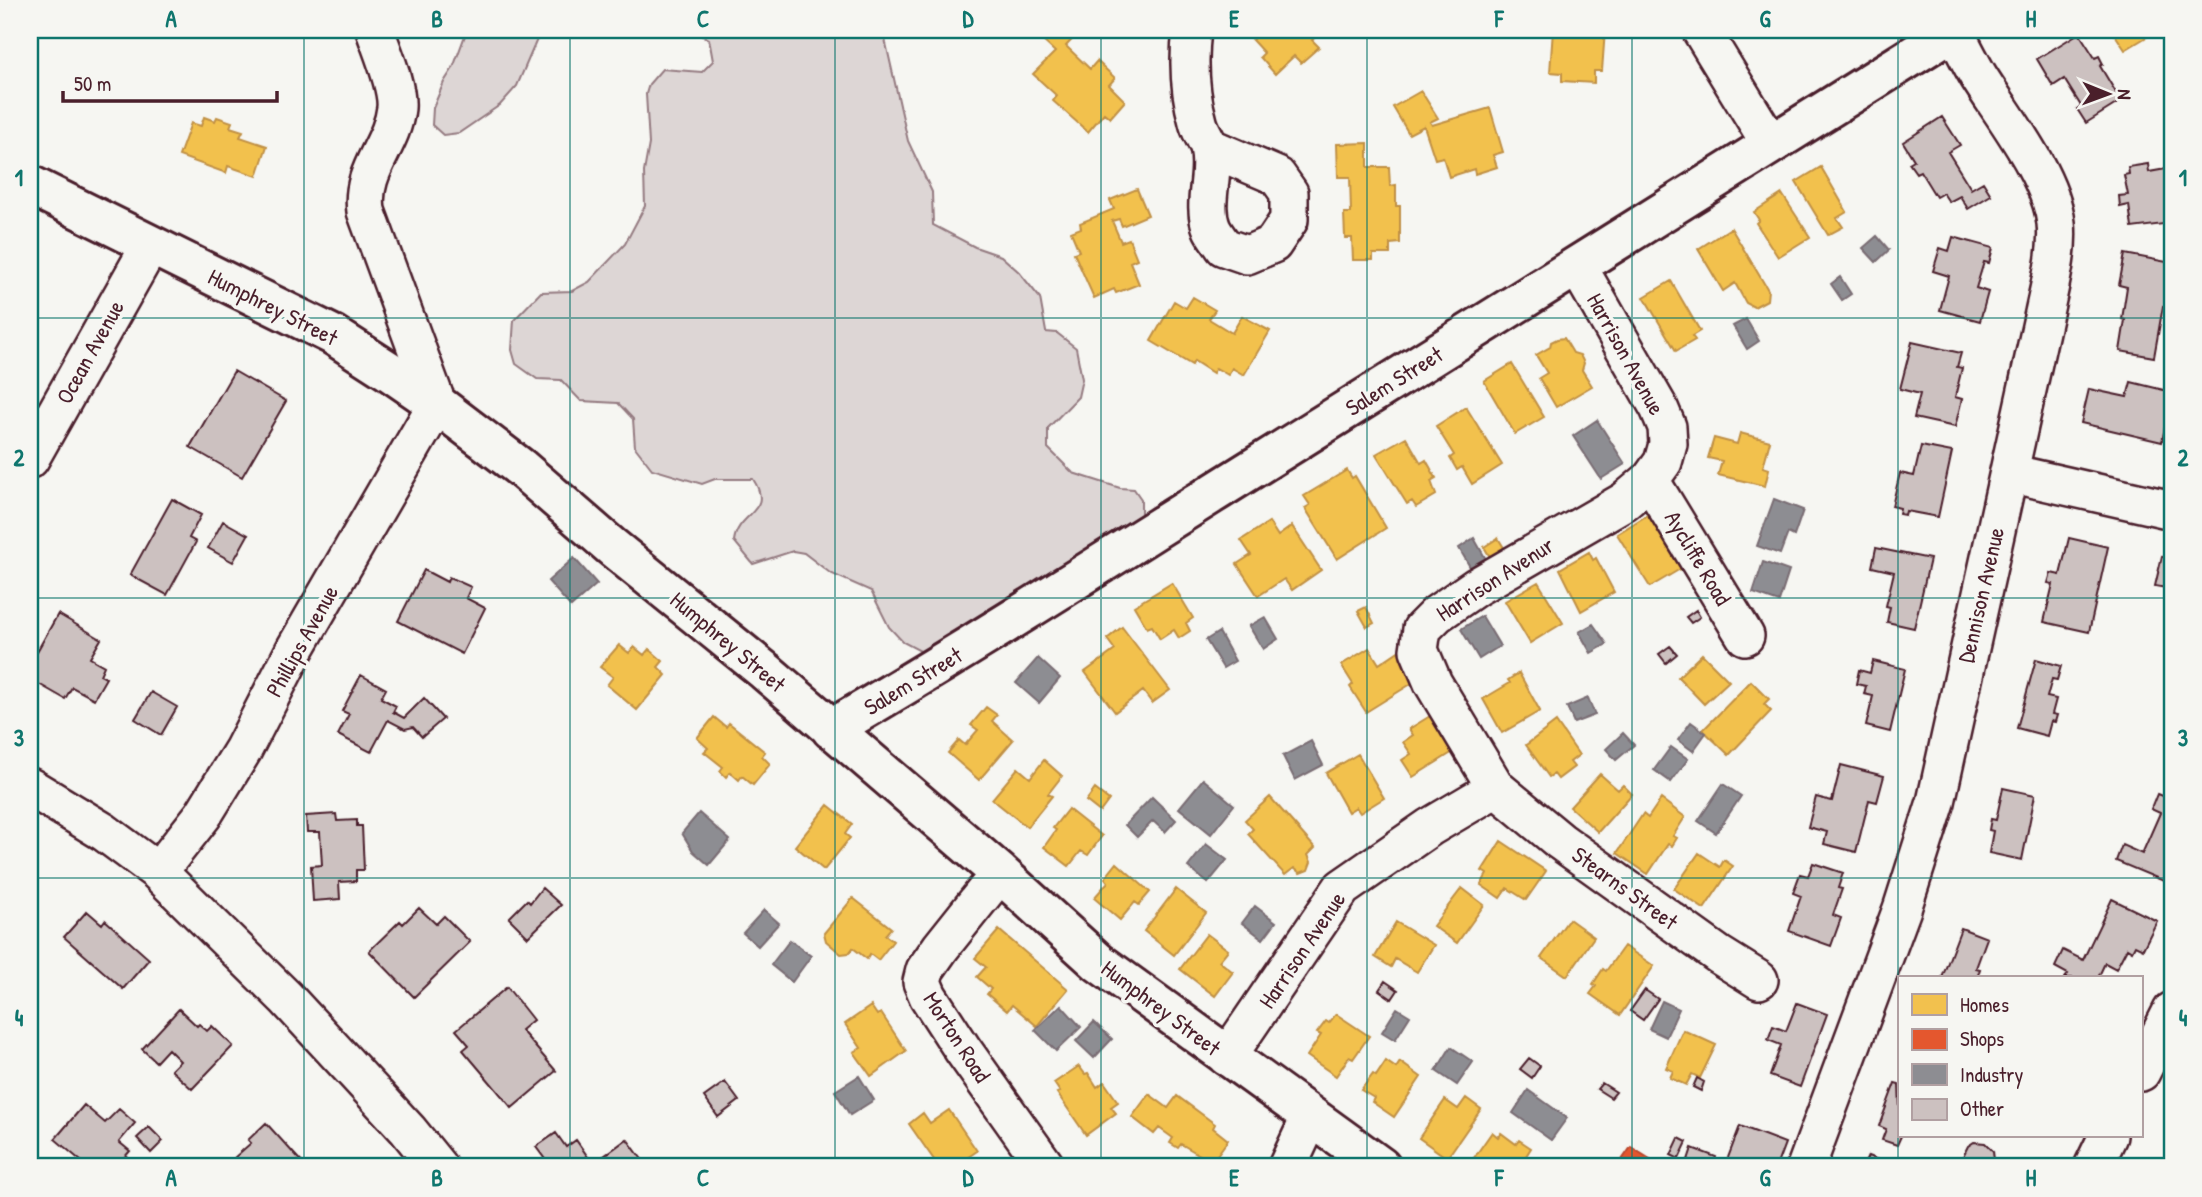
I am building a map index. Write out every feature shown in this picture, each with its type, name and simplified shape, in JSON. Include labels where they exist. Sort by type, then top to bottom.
[{"type":"main road","name":"Salem Street","points":[[831,729],[952,658],[1954,30]]},
{"type":"main road","name":"Humphrey Street","points":[[30,185],[333,335],[437,404],[521,468],[831,729],[1000,873],[1098,962],[1381,1167]]},
{"type":"street","points":[[375,30],[395,94],[396,107],[366,183],[366,211],[437,404]]},
{"type":"street","points":[[1192,30],[1189,84],[1199,125],[1209,148]]},
{"type":"street","points":[[1700,30],[1770,143]]},
{"type":"street","name":"Dennison Avenue","points":[[1806,1167],[1902,909],[1929,825],[2009,473],[2056,246],[2056,223],[2050,194],[1977,74],[1954,30]]},
{"type":"street","name":"Ocean Avenue","points":[[30,459],[150,246]]},
{"type":"street","name":"Harrison Avenue","points":[[1578,267],[1659,408],[1667,427],[1668,444],[1663,462],[1650,480]]},
{"type":"street","name":"Phillips Avenue","points":[[158,872],[203,815],[243,750],[295,649],[437,404]]},
{"type":"street","points":[[2009,473],[2172,510]]},
{"type":"street","name":"Aycliffe Road","points":[[1650,480],[1745,636]]},
{"type":"street","name":"Harrison Avenur","points":[[1496,788],[1433,683],[1419,650],[1422,629],[1437,614],[1476,587],[1625,501],[1650,480]]},
{"type":"street","points":[[30,787],[104,832],[158,872],[286,998],[408,1130],[438,1167]]},
{"type":"street","name":"Harrison Avenue","points":[[1227,1057],[1342,888],[1430,827],[1496,788]]},
{"type":"street","name":"Stearns Street","points":[[1496,788],[1560,841],[1710,949],[1759,980]]},
{"type":"street","name":"Morton Road","points":[[1000,873],[941,947],[925,970],[922,982],[963,1050],[1046,1167]]},
{"type":"street","points":[[2142,1070],[2172,1011]]},
{"type":"street","points":[[1287,1167],[1310,1118]]},
{"type":"street","points":[[2093,1167],[2108,1138]]},
{"type":"shaded area","points":[[467,30],[541,30],[517,86],[500,105],[459,133],[443,135],[432,125],[433,108],[453,68]]},
{"type":"shaded area","points":[[691,30],[883,30],[908,141],[932,192],[933,225],[975,247],[1001,256],[1019,272],[1040,298],[1046,332],[1057,333],[1076,348],[1082,379],[1078,397],[1048,428],[1048,448],[1073,473],[1120,488],[1134,489],[1141,499],[1141,520],[938,648],[922,652],[903,642],[889,627],[871,591],[830,573],[804,553],[793,551],[753,564],[734,541],[742,523],[758,506],[759,490],[753,479],[715,479],[702,484],[652,469],[635,447],[633,419],[618,403],[581,401],[561,380],[537,379],[516,364],[512,350],[514,320],[541,292],[572,291],[589,282],[625,244],[645,206],[644,172],[649,144],[646,94],[649,84],[662,69],[702,72],[713,61],[709,39]]},
{"type":"building: Homes","points":[[1050,30],[1081,30],[1066,46],[1090,69],[1097,61],[1115,78],[1109,85],[1125,101],[1110,118],[1104,113],[1088,132],[1053,101],[1057,96],[1033,74],[1055,52],[1041,39]]},
{"type":"building: Homes","points":[[1263,30],[1323,30],[1312,40],[1319,47],[1301,63],[1294,56],[1275,74],[1260,57],[1264,53],[1252,40]]},
{"type":"building: Homes","points":[[1553,30],[1605,30],[1602,71],[1594,71],[1594,83],[1562,81],[1562,73],[1550,72]]},
{"type":"building: Homes","points":[[2112,30],[2158,30],[2125,50]]},
{"type":"building: Homes","points":[[1421,91],[1438,118],[1430,122],[1432,125],[1490,108],[1503,152],[1493,155],[1497,167],[1475,174],[1474,169],[1449,177],[1443,157],[1435,159],[1424,126],[1409,134],[1393,107]]},
{"type":"building: Homes","points":[[204,117],[215,121],[217,117],[232,122],[230,127],[243,131],[240,137],[267,146],[257,176],[228,166],[226,173],[179,156],[191,123],[201,126]]},
{"type":"building: Homes","points":[[1368,143],[1368,167],[1389,167],[1390,186],[1396,185],[1396,206],[1400,206],[1400,243],[1390,244],[1390,254],[1373,254],[1373,260],[1353,260],[1352,238],[1345,238],[1344,213],[1351,213],[1350,177],[1338,177],[1337,144]]},
{"type":"building: Homes","points":[[1821,167],[1847,212],[1837,218],[1843,227],[1828,235],[1796,182]]},
{"type":"building: Homes","points":[[1137,189],[1148,215],[1122,226],[1119,219],[1112,221],[1121,242],[1129,239],[1137,259],[1130,262],[1139,284],[1116,293],[1114,289],[1094,298],[1074,253],[1079,251],[1071,232],[1081,228],[1080,223],[1114,209],[1110,200]]},
{"type":"building: Homes","points":[[1782,194],[1810,237],[1778,257],[1756,223],[1759,220],[1754,212]]},
{"type":"building: Homes","points":[[1731,228],[1768,290],[1767,300],[1754,307],[1746,303],[1735,283],[1723,291],[1698,249]]},
{"type":"building: Homes","points":[[1671,281],[1700,331],[1692,336],[1695,340],[1676,351],[1644,297]]},
{"type":"building: Homes","points":[[1193,297],[1215,310],[1209,319],[1232,333],[1242,316],[1270,331],[1244,375],[1232,368],[1228,375],[1216,368],[1213,373],[1194,361],[1192,365],[1151,341],[1174,301],[1186,308]]},
{"type":"building: Homes","points":[[1564,338],[1573,353],[1580,355],[1584,363],[1582,370],[1592,386],[1556,407],[1539,378],[1547,373],[1536,355],[1550,347],[1551,342]]},
{"type":"building: Homes","points":[[1512,364],[1544,417],[1515,434],[1484,381]]},
{"type":"building: Homes","points":[[1466,407],[1502,465],[1472,484],[1462,467],[1457,470],[1450,458],[1454,455],[1436,426]]},
{"type":"building: Homes","points":[[1740,433],[1770,441],[1763,467],[1769,469],[1765,486],[1718,475],[1722,461],[1708,458],[1714,438],[1737,444]]},
{"type":"building: Homes","points":[[1406,437],[1421,463],[1426,460],[1436,478],[1431,481],[1436,495],[1416,507],[1412,501],[1407,504],[1376,454]]},
{"type":"building: Homes","points":[[1347,470],[1352,478],[1355,476],[1386,528],[1337,559],[1305,508],[1310,505],[1304,496]]},
{"type":"building: Homes","points":[[1649,514],[1682,568],[1650,587],[1617,534]]},
{"type":"building: Homes","points":[[1269,522],[1278,536],[1292,526],[1321,570],[1292,590],[1284,579],[1258,596],[1237,564],[1251,555],[1241,540]]},
{"type":"building: Homes","points":[[1498,538],[1506,551],[1492,560],[1484,547]]},
{"type":"building: Homes","points":[[1589,552],[1593,560],[1596,558],[1614,592],[1581,611],[1560,569]]},
{"type":"building: Homes","points":[[1538,582],[1563,623],[1530,643],[1505,601]]},
{"type":"building: Homes","points":[[1172,583],[1193,618],[1186,623],[1190,631],[1179,638],[1174,630],[1160,639],[1152,626],[1147,628],[1134,606]]},
{"type":"building: Homes","points":[[1366,607],[1374,623],[1367,627],[1358,611]]},
{"type":"building: Homes","points":[[1122,627],[1170,690],[1152,703],[1143,691],[1115,712],[1085,672],[1115,650],[1107,639]]},
{"type":"building: Homes","points":[[619,645],[629,653],[634,647],[644,655],[649,649],[663,661],[658,667],[666,675],[637,710],[607,685],[613,677],[600,667]]},
{"type":"building: Homes","points":[[1369,648],[1379,664],[1400,650],[1419,679],[1366,712],[1350,687],[1353,684],[1341,665]]},
{"type":"building: Homes","points":[[1702,654],[1729,681],[1704,704],[1678,677]]},
{"type":"building: Homes","points":[[1519,673],[1540,711],[1502,733],[1483,699],[1510,683],[1508,680]]},
{"type":"building: Homes","points":[[1751,681],[1769,699],[1764,704],[1771,711],[1729,755],[1703,730]]},
{"type":"building: Homes","points":[[986,707],[997,715],[992,721],[1013,740],[979,780],[948,753],[959,740],[965,745],[978,730],[971,725]]},
{"type":"building: Homes","points":[[1430,716],[1453,752],[1413,777],[1402,760],[1411,754],[1403,742],[1413,735],[1409,729]]},
{"type":"building: Homes","points":[[714,717],[726,727],[729,723],[765,752],[762,756],[770,764],[753,785],[742,776],[739,780],[730,772],[726,777],[720,771],[723,767],[704,752],[708,748],[697,738]]},
{"type":"building: Homes","points":[[1556,722],[1579,755],[1570,762],[1574,767],[1558,779],[1554,774],[1549,777],[1526,745]]},
{"type":"building: Homes","points":[[1358,754],[1384,798],[1360,813],[1356,807],[1348,812],[1326,773]]},
{"type":"building: Homes","points":[[1044,760],[1062,776],[1048,794],[1052,796],[1027,827],[992,799],[1018,768],[1030,778]]},
{"type":"building: Homes","points":[[1600,774],[1618,790],[1623,785],[1632,794],[1598,832],[1570,807]]},
{"type":"building: Homes","points":[[1095,789],[1109,800],[1100,812],[1086,801]]},
{"type":"building: Homes","points":[[1270,797],[1315,848],[1308,855],[1311,862],[1308,870],[1300,873],[1294,868],[1285,875],[1248,834],[1253,829],[1245,820]]},
{"type":"building: Homes","points":[[1661,799],[1685,817],[1673,836],[1677,838],[1672,846],[1668,844],[1648,874],[1617,853],[1643,814],[1648,818]]},
{"type":"building: Homes","points":[[828,805],[852,824],[845,834],[850,838],[824,870],[795,846]]},
{"type":"building: Homes","points":[[1068,809],[1102,836],[1088,855],[1081,851],[1069,866],[1044,847],[1056,830],[1053,828]]},
{"type":"building: Homes","points":[[1501,841],[1546,871],[1526,900],[1507,888],[1500,898],[1481,885],[1487,874],[1482,871]]},
{"type":"building: Homes","points":[[1699,853],[1720,867],[1724,860],[1733,866],[1704,909],[1674,889]]},
{"type":"building: Homes","points":[[1117,863],[1150,892],[1139,905],[1135,902],[1120,920],[1094,898],[1108,882],[1105,878]]},
{"type":"building: Homes","points":[[1462,888],[1484,905],[1457,943],[1433,926]]},
{"type":"building: Homes","points":[[1176,889],[1206,913],[1174,955],[1144,931]]},
{"type":"building: Homes","points":[[853,898],[891,928],[885,935],[893,941],[878,960],[870,954],[867,959],[853,948],[849,953],[841,954],[826,941],[824,933]]},
{"type":"building: Homes","points":[[1569,919],[1594,937],[1567,976],[1541,958]]},
{"type":"building: Homes","points":[[1396,922],[1434,945],[1417,972],[1395,959],[1391,967],[1375,957]]},
{"type":"building: Homes","points":[[999,930],[1068,989],[1037,1026],[1012,1005],[1007,1011],[987,994],[991,989],[977,977],[986,967],[975,958]]},
{"type":"building: Homes","points":[[1207,934],[1228,950],[1219,961],[1233,972],[1215,996],[1180,969]]},
{"type":"building: Homes","points":[[1624,946],[1654,966],[1620,1015],[1590,994],[1603,969],[1606,971]]},
{"type":"building: Homes","points":[[871,1006],[877,1015],[881,1013],[906,1051],[871,1076],[854,1052],[861,1048],[845,1024]]},
{"type":"building: Homes","points":[[1336,1014],[1369,1036],[1353,1059],[1349,1057],[1336,1076],[1307,1056],[1321,1035],[1317,1033],[1326,1021],[1329,1023]]},
{"type":"building: Homes","points":[[1683,1030],[1716,1045],[1700,1078],[1692,1074],[1686,1085],[1670,1078],[1673,1071],[1666,1068]]},
{"type":"building: Homes","points":[[1386,1061],[1396,1068],[1400,1062],[1421,1077],[1394,1117],[1372,1102],[1374,1098],[1361,1090],[1373,1074],[1376,1076]]},
{"type":"building: Homes","points":[[1079,1066],[1085,1074],[1088,1073],[1097,1087],[1104,1082],[1118,1102],[1111,1107],[1116,1113],[1086,1135],[1057,1093],[1060,1092],[1054,1083]]},
{"type":"building: Homes","points":[[1149,1094],[1168,1108],[1177,1096],[1215,1124],[1213,1128],[1228,1140],[1212,1162],[1181,1144],[1178,1148],[1170,1143],[1173,1138],[1159,1128],[1154,1134],[1132,1117]]},
{"type":"building: Homes","points":[[1466,1098],[1481,1109],[1447,1158],[1419,1138],[1445,1100],[1458,1109]]},
{"type":"building: Homes","points":[[949,1110],[977,1151],[954,1167],[939,1167],[909,1124],[923,1113],[930,1123]]},
{"type":"building: Homes","points":[[1492,1132],[1498,1137],[1501,1133],[1516,1144],[1519,1140],[1531,1148],[1519,1167],[1469,1165]]},
{"type":"building: Shops","points":[[1631,1147],[1650,1159],[1644,1167],[1617,1167]]},
{"type":"building: Industry","points":[[1877,236],[1889,250],[1876,262],[1863,248]]},
{"type":"building: Industry","points":[[1840,277],[1851,294],[1842,300],[1831,284]]},
{"type":"building: Industry","points":[[1746,319],[1759,341],[1747,349],[1733,326]]},
{"type":"building: Industry","points":[[1597,420],[1625,464],[1601,479],[1573,436]]},
{"type":"building: Industry","points":[[1774,499],[1803,510],[1794,536],[1788,533],[1780,554],[1757,546]]},
{"type":"building: Industry","points":[[1474,538],[1488,563],[1473,572],[1459,548]]},
{"type":"building: Industry","points":[[574,558],[597,584],[571,607],[548,581]]},
{"type":"building: Industry","points":[[1763,562],[1789,571],[1779,602],[1753,593]]},
{"type":"building: Industry","points":[[1482,616],[1500,646],[1479,659],[1461,629]]},
{"type":"building: Industry","points":[[1265,617],[1278,639],[1263,649],[1249,626]]},
{"type":"building: Industry","points":[[1593,624],[1607,644],[1591,653],[1579,632]]},
{"type":"building: Industry","points":[[1219,632],[1235,661],[1223,668],[1206,640]]},
{"type":"building: Industry","points":[[1038,658],[1060,678],[1039,703],[1016,683]]},
{"type":"building: Industry","points":[[1588,698],[1595,715],[1574,723],[1567,707]]},
{"type":"building: Industry","points":[[1691,722],[1706,733],[1693,751],[1678,740]]},
{"type":"building: Industry","points":[[1623,733],[1634,745],[1616,760],[1606,749]]},
{"type":"building: Industry","points":[[1311,741],[1323,765],[1295,780],[1283,756]]},
{"type":"building: Industry","points":[[1671,747],[1688,759],[1671,782],[1654,770]]},
{"type":"building: Industry","points":[[1203,779],[1234,805],[1211,834],[1179,808]]},
{"type":"building: Industry","points":[[1723,784],[1741,796],[1716,833],[1698,821]]},
{"type":"building: Industry","points":[[1152,797],[1176,820],[1165,832],[1153,821],[1137,837],[1125,825]]},
{"type":"building: Industry","points":[[699,813],[730,840],[709,865],[693,851],[682,833]]},
{"type":"building: Industry","points":[[1206,844],[1227,860],[1208,883],[1188,867]]},
{"type":"building: Industry","points":[[1255,906],[1276,922],[1263,939],[1242,923]]},
{"type":"building: Industry","points":[[764,910],[779,923],[758,946],[743,933]]},
{"type":"building: Industry","points":[[790,940],[811,956],[792,982],[771,965]]},
{"type":"building: Industry","points":[[1662,1001],[1679,1009],[1666,1037],[1649,1029]]},
{"type":"building: Industry","points":[[1061,1005],[1081,1027],[1056,1051],[1035,1030]]},
{"type":"building: Industry","points":[[1397,1008],[1410,1016],[1395,1040],[1382,1032]]},
{"type":"building: Industry","points":[[1094,1022],[1112,1039],[1094,1058],[1076,1041]]},
{"type":"building: Industry","points":[[1451,1047],[1473,1062],[1457,1085],[1436,1071]]},
{"type":"building: Industry","points":[[859,1076],[874,1100],[850,1115],[835,1091]]},
{"type":"building: Industry","points":[[1528,1090],[1567,1118],[1551,1140],[1513,1113]]},
{"type":"building: Other","points":[[2079,33],[2095,58],[2099,56],[2103,64],[2100,66],[2121,101],[2086,123],[2077,109],[2081,106],[2064,79],[2053,86],[2037,59]]},
{"type":"building: Other","points":[[1942,117],[1960,145],[1948,152],[1971,189],[1983,182],[1991,195],[1968,209],[1960,196],[1949,202],[1943,193],[1936,197],[1920,171],[1916,173],[1909,163],[1914,160],[1903,142]]},
{"type":"building: Other","points":[[2148,164],[2149,172],[2166,169],[2172,223],[2132,228],[2129,205],[2120,207],[2119,196],[2128,195],[2124,175],[2129,174],[2128,167]]},
{"type":"building: Other","points":[[1953,237],[1993,248],[1989,263],[1984,262],[1976,288],[1988,292],[1980,321],[1940,310],[1949,276],[1933,271],[1940,248],[1949,251]]},
{"type":"building: Other","points":[[2125,254],[2172,263],[2172,308],[2163,306],[2154,357],[2120,351],[2127,287],[2119,285]]},
{"type":"building: Other","points":[[1912,342],[1961,353],[1957,367],[1962,368],[1955,397],[1962,399],[1955,427],[1914,418],[1920,394],[1900,389]]},
{"type":"building: Other","points":[[234,371],[286,401],[242,477],[190,447]]},
{"type":"building: Other","points":[[2131,382],[2172,392],[2162,442],[2081,423],[2089,389],[2127,397]]},
{"type":"building: Other","points":[[1921,446],[1952,452],[1938,517],[1906,511],[1905,515],[1899,514],[1900,508],[1892,506],[1900,473],[1914,476]]},
{"type":"building: Other","points":[[172,499],[201,515],[189,538],[196,542],[167,595],[130,575]]},
{"type":"building: Other","points":[[223,521],[248,535],[233,562],[208,548]]},
{"type":"building: Other","points":[[2069,538],[2108,547],[2089,632],[2044,622],[2053,584],[2048,583],[2051,573],[2060,575]]},
{"type":"building: Other","points":[[1876,548],[1930,559],[1914,628],[1887,622],[1890,607],[1886,606],[1894,572],[1872,567]]},
{"type":"building: Other","points":[[2162,556],[2172,559],[2172,589],[2155,586]]},
{"type":"building: Other","points":[[424,570],[447,582],[449,577],[471,587],[466,598],[485,608],[462,654],[398,621]]},
{"type":"building: Other","points":[[1696,610],[1700,617],[1691,623],[1686,617]]},
{"type":"building: Other","points":[[58,614],[101,639],[90,658],[104,666],[100,675],[106,678],[94,699],[72,687],[65,699],[30,679],[30,664]]},
{"type":"building: Other","points":[[1670,646],[1677,654],[1666,663],[1659,654]]},
{"type":"building: Other","points":[[2036,659],[2061,666],[2057,680],[2052,679],[2047,697],[2056,699],[2052,714],[2057,715],[2055,722],[2051,721],[2047,736],[2017,728]]},
{"type":"building: Other","points":[[1873,661],[1905,669],[1890,732],[1866,726],[1873,696],[1864,694],[1866,686],[1856,684],[1859,670],[1870,673]]},
{"type":"building: Other","points":[[361,675],[386,689],[381,698],[396,706],[393,712],[404,718],[424,698],[443,719],[422,737],[413,727],[405,729],[388,720],[371,752],[338,735],[349,714],[342,711]]},
{"type":"building: Other","points":[[151,692],[177,707],[161,735],[135,719]]},
{"type":"building: Other","points":[[1841,765],[1884,776],[1877,802],[1869,800],[1856,852],[1824,844],[1827,832],[1808,827],[1816,797],[1832,801]]},
{"type":"building: Other","points":[[2003,788],[2035,795],[2022,860],[1989,853],[1993,831],[1989,830],[1991,819],[1996,820]]},
{"type":"building: Other","points":[[2157,794],[2172,800],[2171,884],[2116,861],[2122,845],[2142,854],[2160,813],[2151,809]]},
{"type":"building: Other","points":[[336,814],[337,821],[357,820],[357,826],[362,826],[364,870],[356,870],[356,881],[339,882],[340,899],[313,901],[311,866],[322,865],[320,832],[307,832],[306,816]]},
{"type":"building: Other","points":[[1813,863],[1843,873],[1838,888],[1842,889],[1833,915],[1841,918],[1831,946],[1789,931],[1801,896],[1793,893],[1800,874],[1808,876]]},
{"type":"building: Other","points":[[542,888],[561,905],[528,937],[509,918],[527,900],[530,903]]},
{"type":"building: Other","points":[[2112,899],[2157,921],[2143,949],[2135,945],[2132,951],[2127,948],[2116,969],[2105,963],[2099,976],[2066,976],[2068,974],[2055,967],[2063,950],[2083,960]]},
{"type":"building: Other","points":[[419,908],[436,924],[444,916],[470,942],[414,997],[369,951],[400,921],[403,924]]},
{"type":"building: Other","points":[[87,911],[102,924],[105,920],[149,959],[123,989],[64,937]]},
{"type":"building: Other","points":[[1961,928],[1987,938],[1976,968],[1980,969],[1978,976],[1943,976]]},
{"type":"building: Other","points":[[1385,981],[1398,990],[1392,999],[1379,990]]},
{"type":"building: Other","points":[[507,987],[533,1020],[521,1030],[556,1071],[512,1108],[463,1050],[469,1045],[456,1030]]},
{"type":"building: Other","points":[[1645,990],[1658,999],[1643,1020],[1630,1011]]},
{"type":"building: Other","points":[[1797,1003],[1827,1014],[1800,1087],[1770,1076],[1781,1045],[1768,1040],[1773,1026],[1786,1031]]},
{"type":"building: Other","points":[[179,1009],[197,1026],[199,1024],[207,1031],[212,1026],[233,1046],[192,1089],[171,1070],[180,1061],[168,1049],[156,1062],[142,1049]]},
{"type":"building: Other","points":[[1529,1058],[1540,1066],[1532,1078],[1520,1069]]},
{"type":"building: Other","points":[[1697,1078],[1704,1082],[1701,1091],[1693,1087]]},
{"type":"building: Other","points":[[725,1082],[739,1101],[718,1117],[704,1097]]},
{"type":"building: Other","points":[[1602,1083],[1616,1092],[1611,1098],[1597,1089]]},
{"type":"building: Other","points":[[1895,1083],[1898,1084],[1898,1138],[1900,1138],[1897,1145],[1882,1140],[1886,1129],[1879,1126]]},
{"type":"building: Other","points":[[84,1105],[105,1123],[119,1109],[135,1123],[119,1142],[130,1151],[116,1167],[88,1167],[55,1139]]},
{"type":"building: Other","points":[[266,1123],[306,1167],[244,1167],[235,1157],[251,1143],[248,1140]]},
{"type":"building: Other","points":[[1740,1126],[1785,1143],[1776,1167],[1737,1167],[1726,1163]]},
{"type":"building: Other","points":[[149,1127],[163,1141],[151,1153],[137,1138]]},
{"type":"building: Other","points":[[556,1133],[566,1147],[576,1140],[593,1164],[627,1139],[646,1165],[545,1167],[547,1162],[536,1147]]},
{"type":"building: Other","points":[[1679,1138],[1687,1142],[1679,1159],[1671,1155]]},
{"type":"building: Other","points":[[1974,1142],[1985,1143],[1993,1151],[1994,1160],[1991,1167],[1968,1167],[1964,1154]]},
{"type":"building: Other","points":[[1692,1148],[1716,1157],[1713,1167],[1687,1163]]},
{"type":"building: Other","points":[[1868,1156],[1895,1167],[1863,1167]]}]
